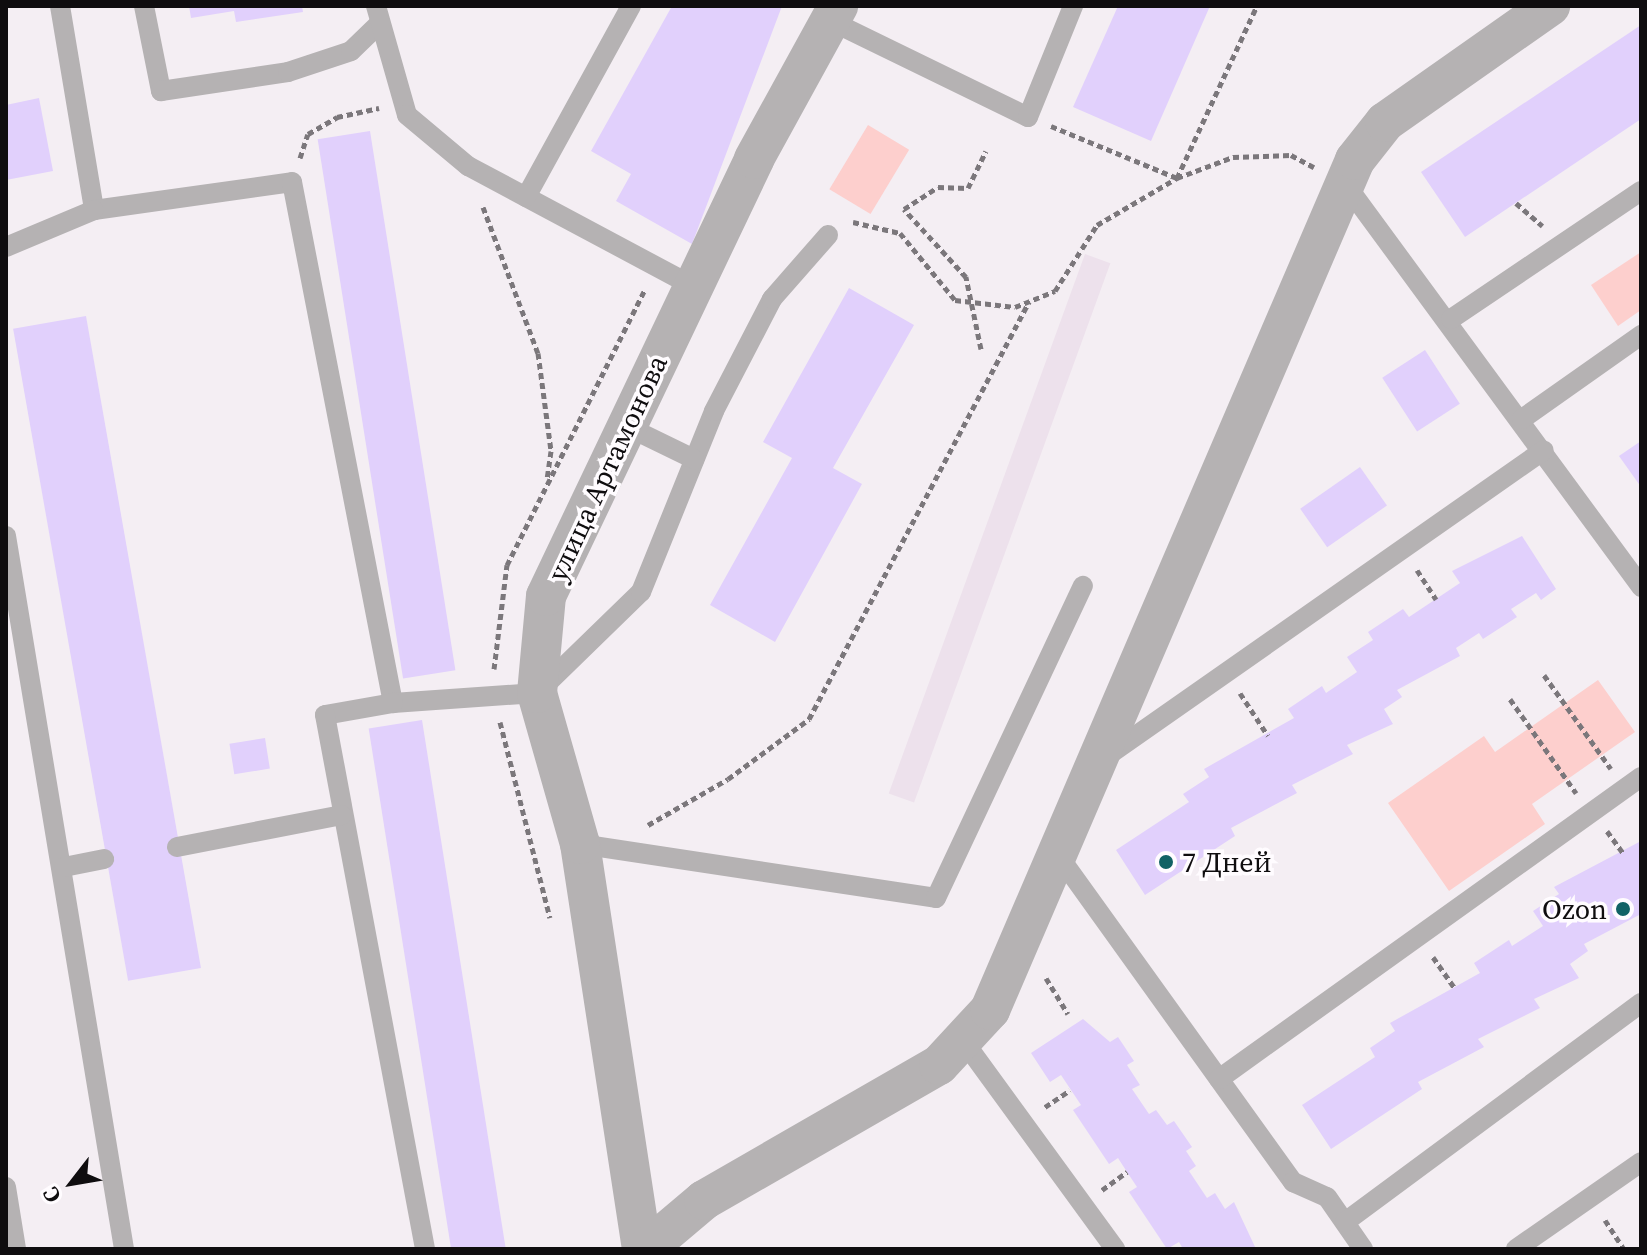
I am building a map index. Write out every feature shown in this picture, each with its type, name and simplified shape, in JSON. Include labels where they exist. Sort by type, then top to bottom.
[{"type":"street","points":[[644,1249],[704,1200],[965,1043],[990,1010],[1355,160],[1385,122],[1550,6]]},
{"type":"street","name":"улица Артамонова","points":[[644,1249],[594,846],[537,693],[546,596],[693,286],[835,13]]},
{"type":"lane","points":[[60,6],[94,210]]},
{"type":"lane","points":[[144,6],[161,91],[288,72],[351,51],[377,15]]},
{"type":"lane","points":[[526,197],[631,6]]},
{"type":"lane","points":[[835,13],[1028,117],[1073,6]]},
{"type":"lane","points":[[377,15],[407,115],[468,166],[693,286]]},
{"type":"lane","points":[[6,247],[94,210],[292,182],[393,703]]},
{"type":"lane","points":[[1346,185],[1451,319],[1641,587]]},
{"type":"lane","points":[[1451,319],[1641,191]]},
{"type":"lane","points":[[425,1249],[325,715],[393,703],[537,693],[641,592],[694,459],[772,299],[828,235]]},
{"type":"lane","points":[[1522,419],[1641,335]]},
{"type":"lane","points":[[626,426],[694,459]]},
{"type":"lane","points":[[1097,762],[1544,450]]},
{"type":"lane","points":[[6,536],[64,867],[124,1249]]},
{"type":"lane","points":[[594,846],[936,898],[1083,586]]},
{"type":"lane","points":[[1219,1079],[1633,782]]},
{"type":"lane","points":[[177,847],[342,815]]},
{"type":"lane","points":[[1058,855],[1293,1182],[1327,1197],[1363,1249]]},
{"type":"lane","points":[[64,867],[104,859]]},
{"type":"lane","points":[[1345,1222],[1641,1003]]},
{"type":"lane","points":[[965,1043],[1115,1249]]},
{"type":"lane","points":[[1516,1249],[1641,1162]]},
{"type":"lane","points":[[6,1187],[16,1249]]},
{"type":"path","points":[[1177,178],[1257,6]]},
{"type":"path","points":[[292,182],[308,134],[337,117],[403,103]]},
{"type":"path","points":[[1028,117],[1177,178]]},
{"type":"path","points":[[981,349],[966,277],[904,209],[938,187],[968,188],[986,151]]},
{"type":"path","points":[[828,235],[859,219],[900,233],[955,300],[972,306],[1029,301],[1055,291],[1097,225],[1177,178],[1233,157],[1291,155],[1346,185]]},
{"type":"path","points":[[468,166],[538,353],[551,451],[546,486]]},
{"type":"path","points":[[594,846],[728,779],[809,719],[1029,301]]},
{"type":"path","points":[[1227,672],[1268,736]]},
{"type":"path","points":[[1544,675],[1633,782]]},
{"type":"path","points":[[1510,699],[1591,813]]},
{"type":"path","points":[[1419,936],[1455,989]]},
{"type":"path","points":[[1036,962],[1068,1014]]},
{"type":"shaded area","points":[[868,125],[909,150],[871,214],[829,189]]},
{"type":"shaded area","points":[[1641,252],[1641,310],[1618,326],[1591,285]]},
{"type":"shaded area","points":[[1085,254],[1110,263],[914,803],[889,793]]},
{"type":"shaded area","points":[[1598,680],[1635,732],[1532,804],[1545,824],[1449,891],[1388,803],[1484,736],[1495,752]]},
{"type":"building","points":[[189,6],[302,6],[303,12],[236,22],[234,11],[191,18]]},
{"type":"building","points":[[672,6],[782,6],[692,244],[616,201],[631,174],[591,151]]},
{"type":"building","points":[[1118,6],[1210,6],[1151,141],[1073,107]]},
{"type":"building","points":[[1641,25],[1641,119],[1465,237],[1421,172]]},
{"type":"building","points":[[39,98],[53,171],[6,180],[6,105]]},
{"type":"building","points":[[370,131],[455,670],[403,679],[318,139]]},
{"type":"building","points":[[849,288],[914,325],[833,468],[862,484],[775,642],[710,605],[792,458],[763,442]]},
{"type":"building","points":[[86,316],[201,968],[128,981],[13,329]]},
{"type":"building","points":[[1425,350],[1460,404],[1417,431],[1382,378]]},
{"type":"building","points":[[1641,441],[1641,487],[1619,456]]},
{"type":"building","points":[[1360,467],[1387,506],[1327,547],[1300,509]]},
{"type":"building","points":[[1522,536],[1556,589],[1541,600],[1536,593],[1511,609],[1517,617],[1483,639],[1479,633],[1456,648],[1460,656],[1397,690],[1402,697],[1384,709],[1393,724],[1347,745],[1353,754],[1292,785],[1297,793],[1231,828],[1235,836],[1145,895],[1116,850],[1189,802],[1183,794],[1209,777],[1204,769],[1294,718],[1288,709],[1322,686],[1326,693],[1357,672],[1347,657],[1373,640],[1368,632],[1403,609],[1409,617],[1460,583],[1452,571]]},
{"type":"building","points":[[422,720],[506,1249],[451,1249],[369,728]]},
{"type":"building","points":[[265,738],[270,769],[234,774],[229,744]]},
{"type":"building","points":[[1641,841],[1641,914],[1584,944],[1588,951],[1570,964],[1579,978],[1534,999],[1540,1008],[1478,1039],[1484,1047],[1418,1082],[1422,1089],[1331,1149],[1302,1105],[1375,1057],[1370,1048],[1395,1031],[1390,1023],[1480,973],[1474,963],[1509,940],[1512,946],[1543,926],[1533,911],[1559,894],[1554,887]]},
{"type":"building","points":[[1083,1019],[1110,1042],[1118,1037],[1134,1061],[1127,1065],[1140,1085],[1132,1089],[1149,1114],[1156,1110],[1167,1125],[1174,1121],[1192,1147],[1186,1151],[1196,1166],[1189,1171],[1207,1198],[1215,1193],[1225,1209],[1234,1202],[1256,1249],[1183,1249],[1179,1242],[1167,1249],[1129,1192],[1137,1187],[1118,1158],[1109,1164],[1073,1110],[1081,1105],[1061,1075],[1050,1082],[1031,1053]]},
{"type":"place","name":"7 Дней","points":[[1166,862]]},
{"type":"place","name":"Ozon","points":[[1623,909]]}]
